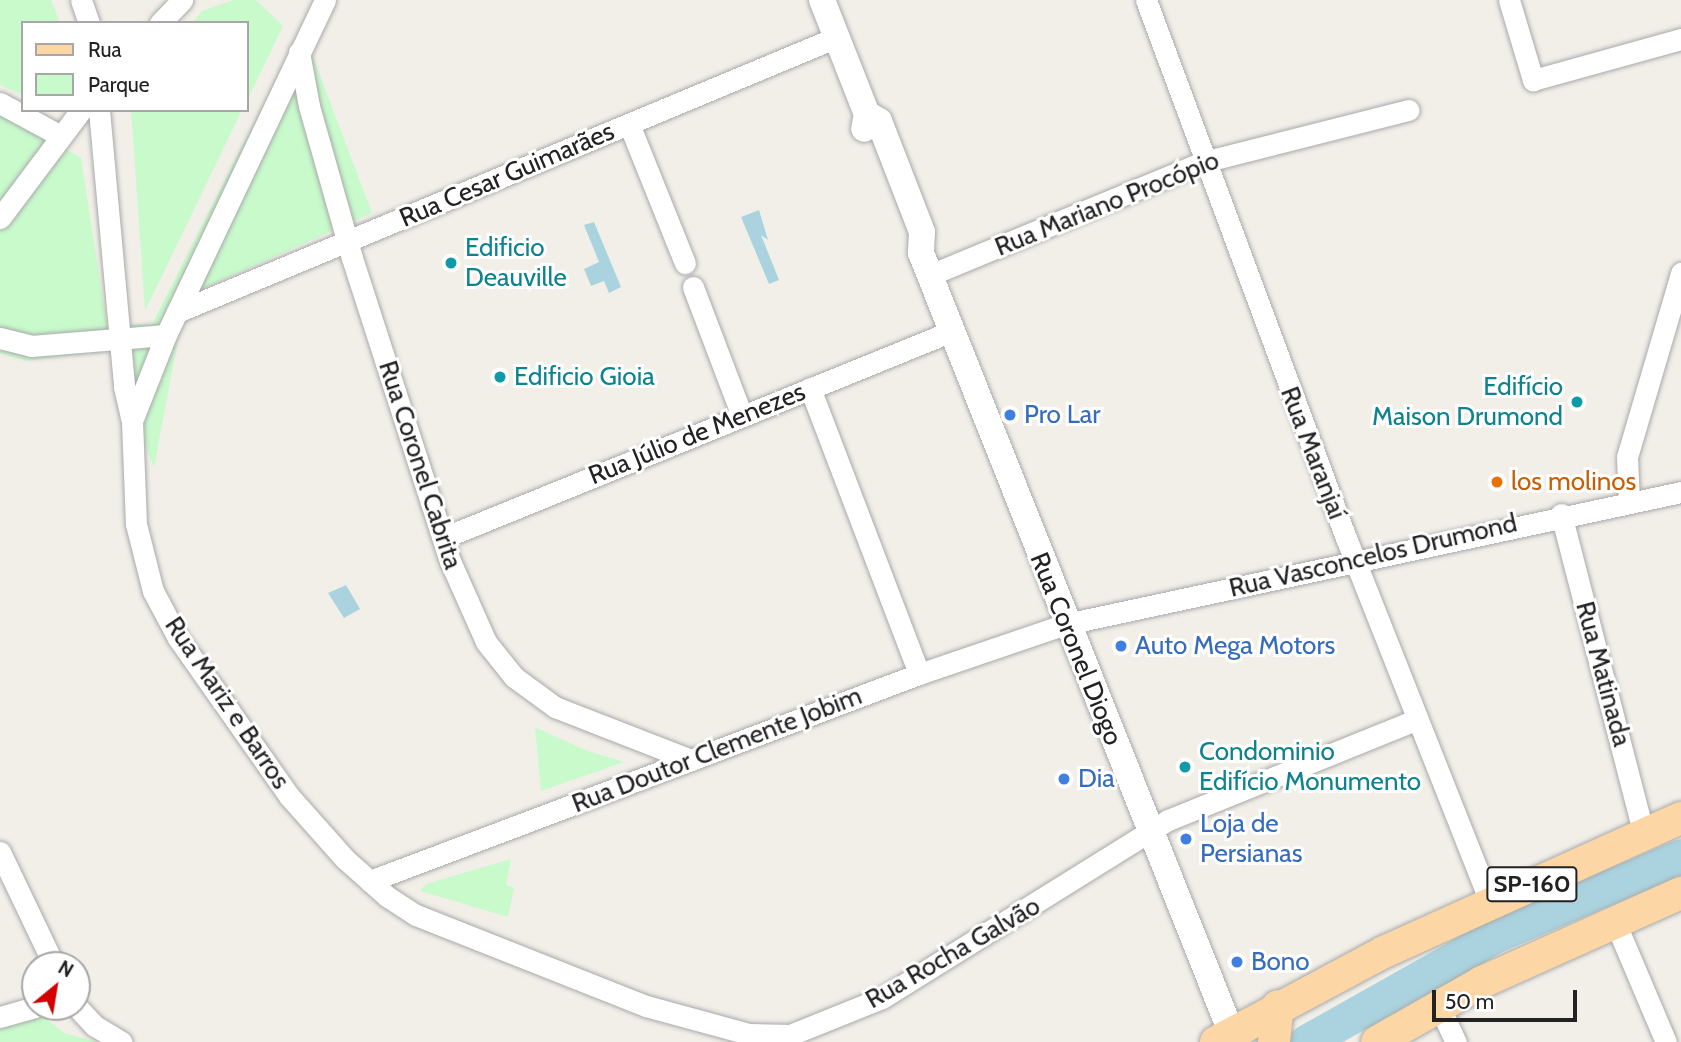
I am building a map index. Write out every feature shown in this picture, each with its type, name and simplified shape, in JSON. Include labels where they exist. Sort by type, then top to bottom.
[{"type":"main road","name":"SP-160","points":[[1227,1039],[1278,1006],[1490,902],[1681,818]]},
{"type":"main road","name":"SP-160","points":[[1377,1042],[1439,1006],[1681,893]]},
{"type":"main road","points":[[1274,1042],[1278,1006]]},
{"type":"street","points":[[81,0],[88,21]]},
{"type":"street","points":[[162,21],[182,0]]},
{"type":"street","name":"Rua Mariz e Barros","points":[[325,0],[166,335],[132,421],[136,524],[153,591],[172,626],[289,796],[370,881],[416,915],[646,1006],[751,1038]]},
{"type":"street","name":"Rua Coronel Diogo","points":[[822,0],[867,114],[863,127],[906,239],[926,264],[1227,1039]]},
{"type":"street","name":"Rua Maranjaí","points":[[1146,0],[1203,162],[1354,561],[1490,902]]},
{"type":"street","points":[[1509,0],[1533,80],[1681,39]]},
{"type":"street","name":"Rua Cesar Guimarães","points":[[177,312],[837,37]]},
{"type":"street","name":"Rua Coronel Cabrita","points":[[299,52],[309,106],[347,241],[443,538],[468,607],[486,642],[514,677],[555,707],[691,760]]},
{"type":"street","points":[[0,103],[59,135]]},
{"type":"street","name":"Rua Mariano Procópio","points":[[926,264],[1203,162],[1409,110]]},
{"type":"street","points":[[0,218],[59,135],[79,112]]},
{"type":"street","points":[[99,112],[119,339],[132,421]]},
{"type":"street","points":[[629,124],[685,263]]},
{"type":"street","points":[[1629,501],[1627,457],[1681,272]]},
{"type":"street","points":[[693,287],[741,416]]},
{"type":"street","name":"Rua Júlio de Menezes","points":[[443,538],[952,331]]},
{"type":"street","points":[[0,338],[31,346],[166,335]]},
{"type":"street","points":[[810,388],[919,674]]},
{"type":"street","name":"Rua Vasconcelos Drumond","points":[[1066,624],[1561,514],[1681,492]]},
{"type":"street","name":"Rua Matinada","points":[[1561,514],[1644,834]]},
{"type":"street","name":"Rua Doutor Clemente Jobim","points":[[370,881],[919,674],[1066,624]]},
{"type":"street","name":"Rua Rocha Galvão","points":[[751,1038],[790,1035],[882,998],[1149,835],[1168,820],[1416,720]]},
{"type":"street","points":[[0,852],[47,951]]},
{"type":"street","points":[[1615,922],[1666,1042]]},
{"type":"street","points":[[1439,1006],[1456,1042]]},
{"type":"street","points":[[0,1017],[21,1011]]},
{"type":"street","points":[[90,1021],[122,1042]]},
{"type":"green space","points":[[0,0],[51,0],[59,21],[21,21],[21,94],[0,85]]},
{"type":"green space","points":[[233,0],[256,0],[283,26],[248,99],[248,21],[194,21],[202,11]]},
{"type":"green space","points":[[302,28],[372,213],[186,296],[154,468],[109,351],[26,361],[0,353],[0,112],[81,158],[107,325],[152,324]]},
{"type":"green space","points":[[131,112],[241,112],[145,311]]},
{"type":"green space","points":[[535,727],[585,750],[624,762],[541,791]]},
{"type":"green space","points":[[511,859],[506,885],[514,888],[508,917],[420,891],[426,884]]},
{"type":"green space","points":[[21,1020],[49,1021],[64,1033],[97,1042],[0,1042],[0,1026]]},
{"type":"water","points":[[759,210],[768,240],[761,235],[779,280],[769,284],[741,217]]},
{"type":"water","points":[[594,222],[621,287],[609,293],[604,281],[591,286],[584,269],[599,262],[584,225]]},
{"type":"water","points":[[346,585],[360,609],[344,618],[328,593]]},
{"type":"waterway","points":[[1306,1042],[1496,935],[1681,856]]},
{"type":"place","name":"Edificio Deauville","points":[[451,263]]},
{"type":"place","name":"Edificio Gioia","points":[[500,377]]},
{"type":"place","name":"Edifício Maison Drumond","points":[[1577,402]]},
{"type":"place","name":"Pro Lar","points":[[1010,415]]},
{"type":"place","name":"los molinos","points":[[1497,482]]},
{"type":"place","name":"Auto Mega Motors","points":[[1121,646]]},
{"type":"place","name":"Condominio Edifício Monumento","points":[[1185,767]]},
{"type":"place","name":"Dia","points":[[1064,779]]},
{"type":"place","name":"Loja de Persianas","points":[[1186,839]]},
{"type":"place","name":"Bono","points":[[1237,962]]}]
